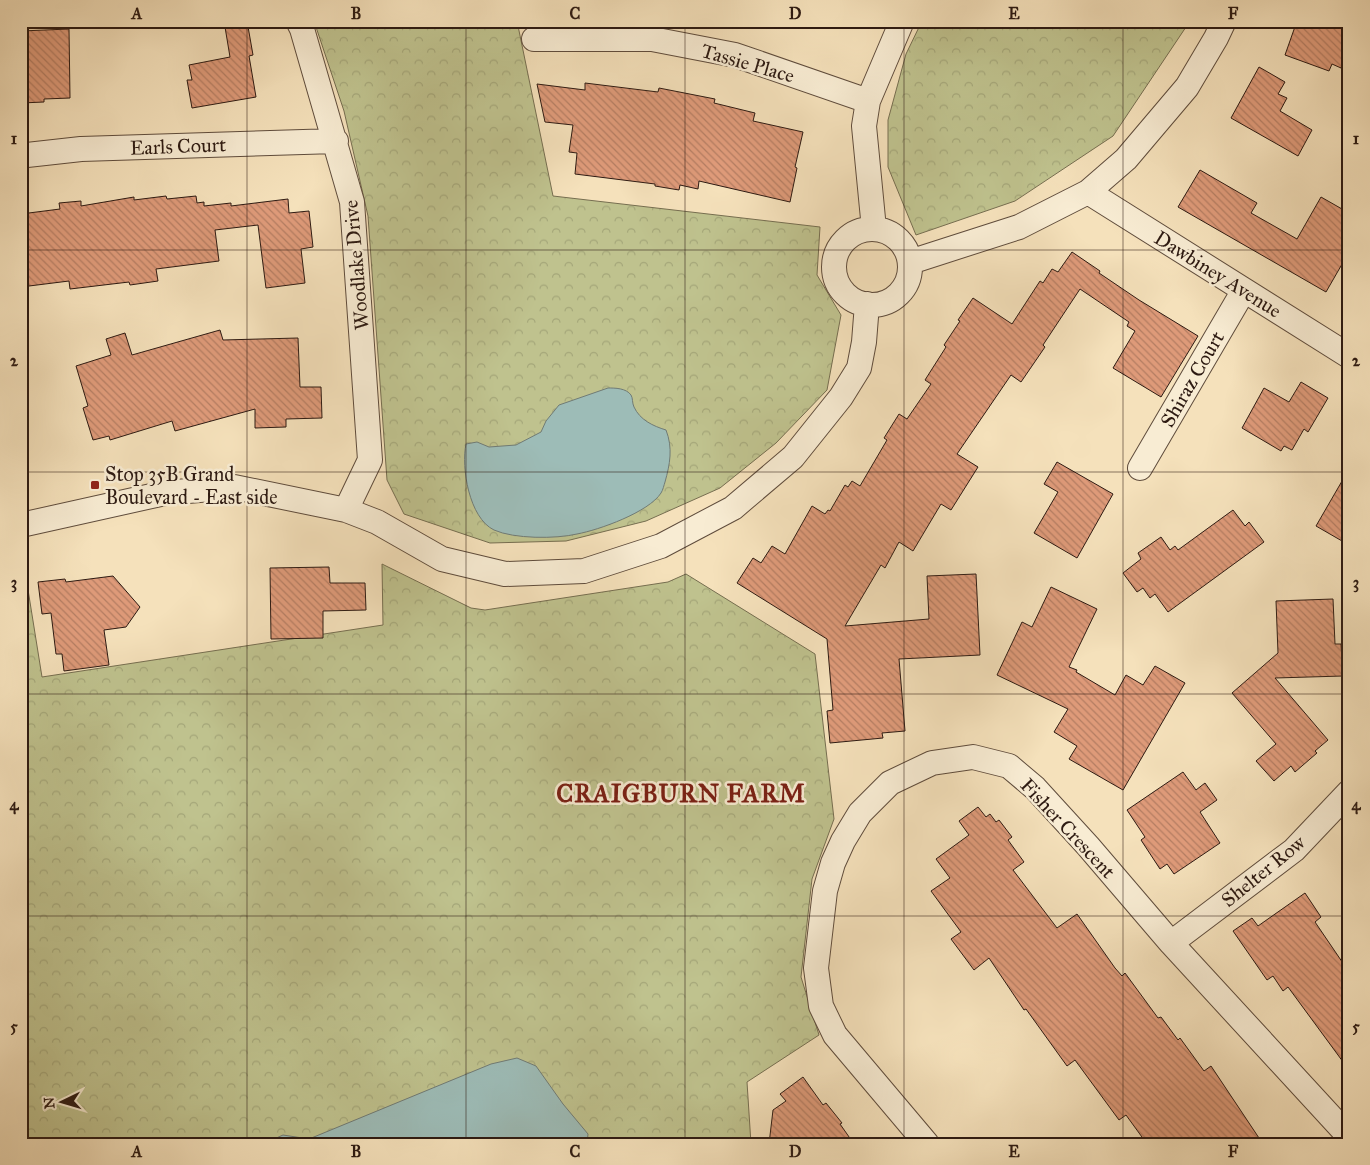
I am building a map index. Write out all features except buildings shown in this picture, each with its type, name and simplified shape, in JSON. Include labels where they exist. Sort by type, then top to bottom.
[{"type":"street","name":"Woodlake Drive","points":[[298,21],[336,141],[352,202],[370,460],[346,510]]},
{"type":"street","points":[[874,228],[864,126],[868,101],[902,21]]},
{"type":"street","points":[[910,262],[1019,227],[1088,192],[1126,159],[1187,87],[1224,21]]},
{"type":"street","name":"Tassie Place","points":[[534,40],[652,39],[735,55],[868,101]]},
{"type":"street","name":"Earls Court","points":[[21,157],[81,149],[336,141]]},
{"type":"street","name":"Dawbiney Avenue","points":[[1088,192],[1349,356]]},
{"type":"street","points":[[874,228],[885,230],[902,243],[910,262],[910,274],[906,285],[899,294],[889,301],[867,304],[854,300],[844,293],[837,282],[834,270],[836,257],[841,245],[850,236],[861,230],[874,228]]},
{"type":"street","name":"Shiraz Court","points":[[1140,468],[1244,290]]},
{"type":"street","points":[[21,525],[164,493],[234,487],[346,510],[377,522],[442,559],[505,574],[584,571],[661,546],[733,508],[793,457],[841,397],[859,368],[864,342],[867,304]]},
{"type":"street","name":"Fisher Crescent","points":[[927,1144],[835,1035],[821,1006],[816,968],[825,891],[833,863],[843,841],[860,813],[890,783],[932,762],[973,757],[1008,766],[1042,796],[1088,846],[1171,943],[1349,1138]]},
{"type":"street","name":"Shelter Row","points":[[1171,943],[1294,850],[1349,792]]},
{"type":"green space","points":[[314,21],[517,21],[553,196],[820,227],[817,275],[841,315],[827,390],[776,443],[720,488],[646,521],[566,541],[490,543],[404,514],[387,480],[368,216],[344,111]]},
{"type":"green space","points":[[922,21],[1190,21],[1113,136],[1015,201],[916,235],[888,167],[888,120],[906,54]]},
{"type":"green space","points":[[21,546],[42,677],[383,625],[382,564],[471,608],[485,610],[668,582],[686,574],[815,654],[834,819],[812,879],[801,977],[819,1035],[747,1082],[751,1144],[21,1144]]},
{"type":"water","points":[[608,388],[620,389],[629,393],[632,396],[634,407],[643,419],[666,430],[670,450],[667,475],[661,493],[655,500],[623,519],[598,529],[568,536],[524,537],[502,533],[485,524],[478,515],[469,491],[465,465],[466,444],[477,442],[489,447],[516,445],[541,432],[546,421],[559,405]]},
{"type":"water","points":[[517,1058],[536,1066],[563,1104],[588,1134],[587,1144],[263,1144],[283,1135],[309,1139],[491,1064]]},
{"type":"place","name":"Stop 35B Grand Boulevard - East side","points":[[95,485]]},
{"type":"district","name":"CRAIGBURN FARM","points":[[681,793]]}]
